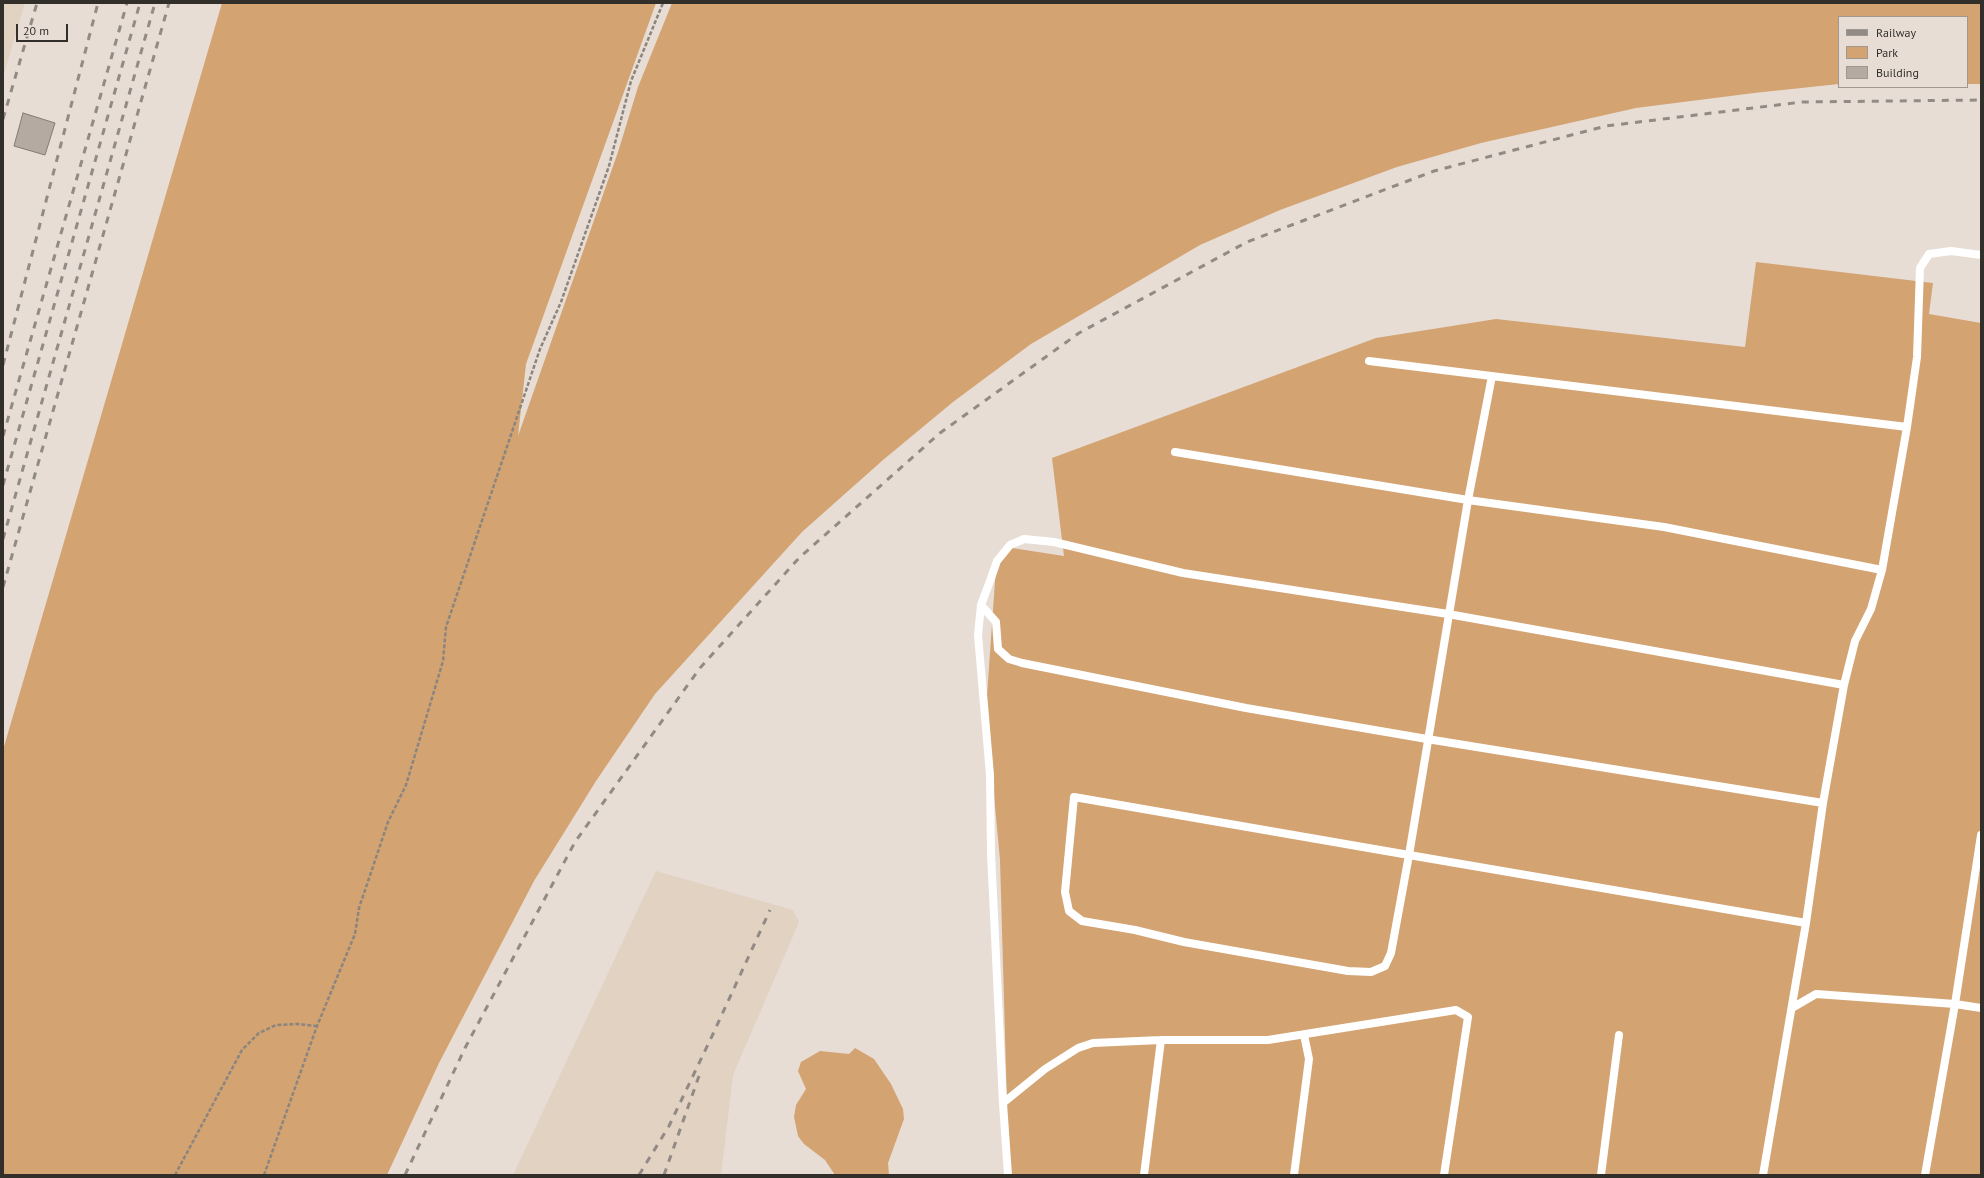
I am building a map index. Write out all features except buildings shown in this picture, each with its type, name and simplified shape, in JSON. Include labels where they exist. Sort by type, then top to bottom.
[{"type":"lane","points":[[1763,1175],[1806,923],[1823,803],[1844,685],[1855,641],[1871,609],[1882,570],[1907,427],[1917,357],[1920,268],[1929,254],[1951,251],[1981,255]]},
{"type":"lane","points":[[1369,361],[1907,427]]},
{"type":"lane","points":[[1492,376],[1448,614],[1409,856],[1391,953],[1385,966],[1371,972],[1341,969],[1184,942],[1135,930],[1082,921],[1069,911],[1065,892],[1074,797],[1409,856],[1806,923]]},
{"type":"lane","points":[[1175,452],[1468,500],[1664,527],[1882,570]]},
{"type":"lane","points":[[1008,1175],[991,853],[990,775],[978,635],[981,605],[998,561],[1010,544],[1024,539],[1054,542],[1183,573],[1448,614],[1844,685]]},
{"type":"lane","points":[[981,605],[996,622],[998,649],[1008,659],[1022,663],[1246,708],[1823,803]]},
{"type":"lane","points":[[1925,1175],[1981,834]]},
{"type":"lane","points":[[1792,1008],[1816,994],[1954,1004],[1981,1008]]},
{"type":"lane","points":[[1003,1102],[1046,1069],[1078,1048],[1093,1042],[1161,1040],[1268,1040],[1456,1010],[1468,1017],[1444,1175]]},
{"type":"lane","points":[[1294,1175],[1309,1059],[1304,1035]]},
{"type":"lane","points":[[1601,1175],[1619,1035]]},
{"type":"lane","points":[[1144,1175],[1161,1040]]},
{"type":"path","points":[[264,1175],[317,1026],[348,955],[355,934],[359,908],[388,822],[406,785],[443,661],[446,627],[540,349],[561,302],[609,166],[631,81],[663,3]]},
{"type":"path","points":[[175,1175],[242,1050],[259,1033],[276,1025],[298,1024],[317,1026]]},
{"type":"shaded area","points":[[3,3],[25,3],[3,77]]},
{"type":"shaded area","points":[[656,871],[793,910],[799,922],[733,1075],[721,1175],[513,1175]]},
{"type":"green space","points":[[222,3],[656,3],[526,364],[518,436],[618,152],[638,87],[672,3],[1981,3],[1981,84],[1968,84],[1968,16],[1838,16],[1838,84],[1636,108],[1481,143],[1397,167],[1280,210],[1200,245],[1031,344],[953,402],[883,460],[802,532],[655,694],[596,781],[534,881],[439,1063],[387,1175],[3,1175],[3,750]]},
{"type":"green space","points":[[1756,262],[1933,283],[1929,314],[1981,323],[1981,1175],[1007,1175],[1007,1105],[1000,860],[986,710],[996,567],[1012,548],[1064,556],[1052,458],[1376,338],[1496,319],[1745,347]]},
{"type":"green space","points":[[855,1048],[874,1059],[891,1084],[903,1109],[904,1119],[888,1163],[889,1175],[835,1175],[825,1160],[804,1144],[798,1136],[794,1117],[796,1105],[806,1089],[798,1071],[801,1062],[820,1051],[849,1054]]},
{"type":"railway","points":[[3,119],[37,3]]},
{"type":"railway","points":[[3,365],[98,3]]},
{"type":"railway","points":[[3,436],[127,3]]},
{"type":"railway","points":[[3,485],[140,3]]},
{"type":"railway","points":[[3,539],[155,3]]},
{"type":"railway","points":[[3,587],[169,3]]},
{"type":"railway","points":[[405,1175],[465,1048],[575,842],[700,668],[799,558],[940,433],[1079,333],[1247,242],[1434,171],[1606,126],[1802,102],[1981,100]]},
{"type":"railway","points":[[639,1175],[669,1126],[770,910]]},
{"type":"railway","points":[[664,1175],[699,1076]]}]
